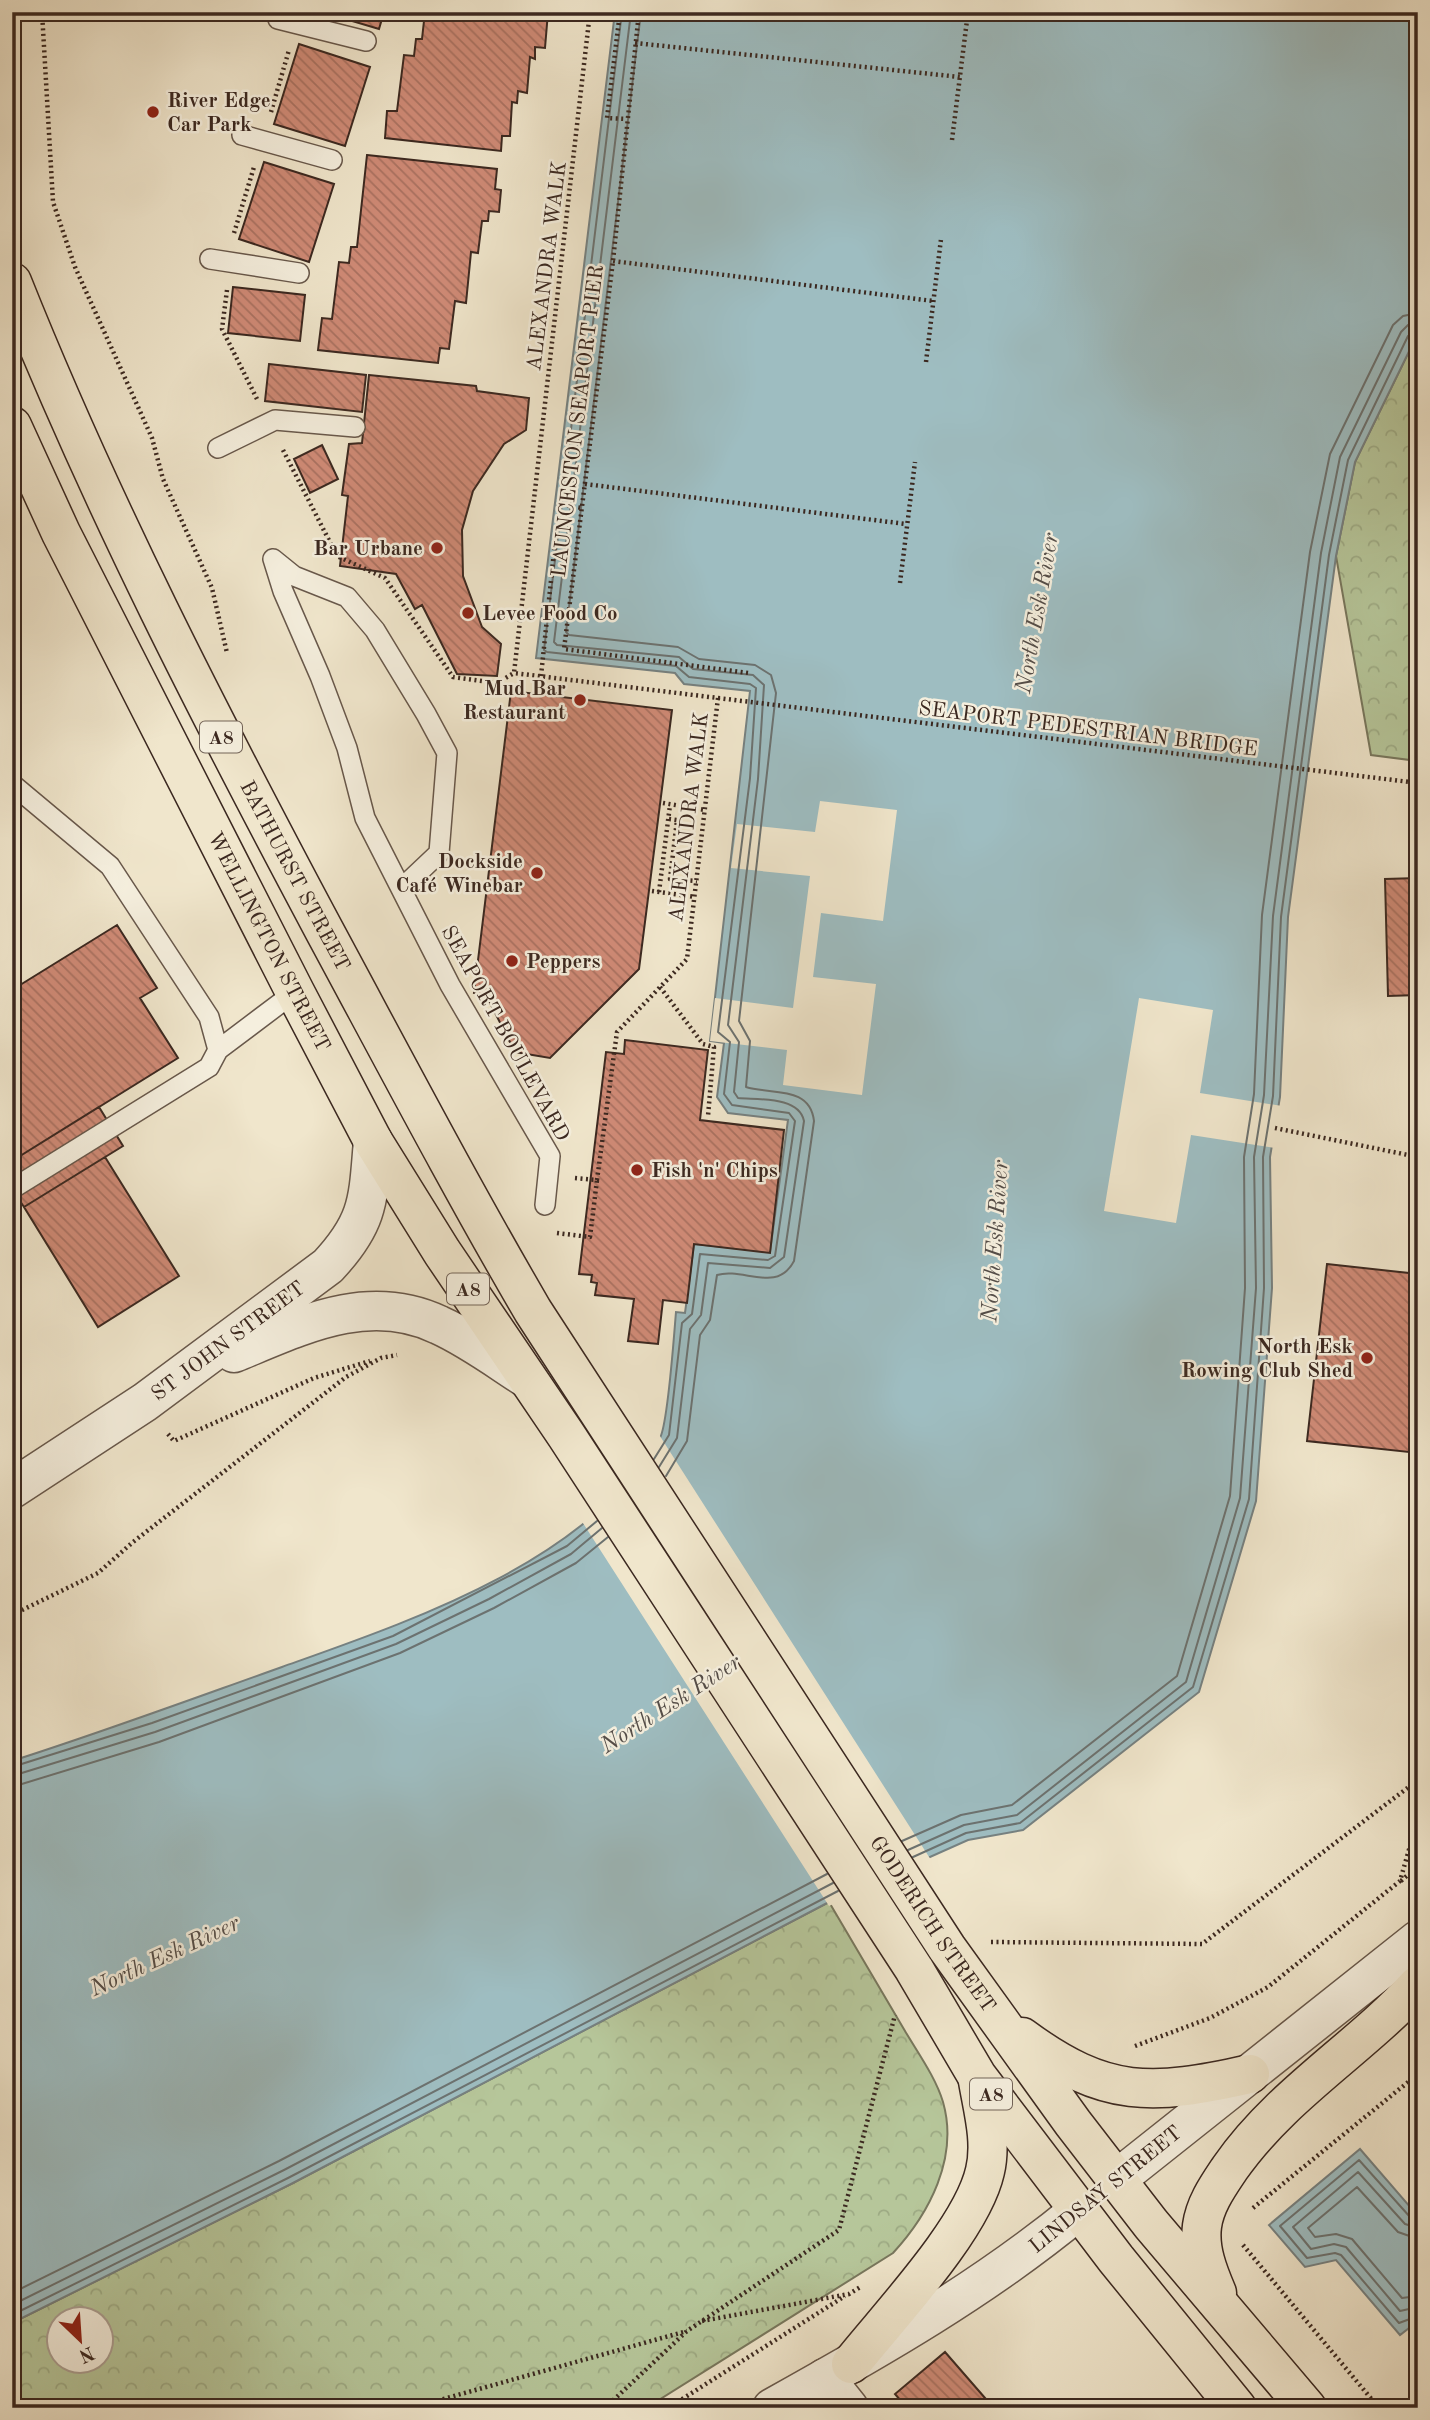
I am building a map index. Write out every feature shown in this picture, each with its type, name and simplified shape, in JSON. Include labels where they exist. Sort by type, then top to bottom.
[{"type":"highway","name":"BATHURST STREET","points":[[12,282],[63,409],[225,745],[485,1228],[533,1311],[600,1412]]},
{"type":"highway","name":"WELLINGTON STREET","points":[[12,426],[61,533],[373,1141],[442,1252],[566,1435]]},
{"type":"highway","name":"GODERICH STREET","points":[[600,1412],[947,1948],[995,2017],[1116,2179],[1307,2408]]},
{"type":"highway","name":"GODERICH STREET","points":[[566,1435],[915,1969],[977,2076],[1079,2210],[1237,2408]]},
{"type":"highway","points":[[1224,2311],[1205,2261],[1202,2239],[1207,2206],[1223,2178],[1253,2136],[1278,2110],[1418,1985]]},
{"type":"highway","points":[[995,2017],[1046,2055],[1102,2083],[1180,2088],[1250,2074]]},
{"type":"highway","points":[[838,2371],[943,2248],[972,2206],[987,2158],[987,2132],[977,2076]]},
{"type":"highway","name":"LINDSAY STREET","points":[[1079,2210],[1116,2179]]},
{"type":"street","name":"ST JOHN STREET","points":[[12,1489],[187,1373],[328,1266],[350,1243],[364,1217],[373,1141]]},
{"type":"street","points":[[187,1373],[331,1315],[384,1309],[418,1316],[440,1325],[526,1378]]},
{"type":"street","name":"LINDSAY STREET","points":[[1116,2179],[1418,1940]]},
{"type":"street","name":"LINDSAY STREET","points":[[772,2408],[838,2371],[1020,2259],[1079,2210]]},
{"type":"street","points":[[838,2371],[849,2408]]},
{"type":"lane","points":[[288,21],[366,41]]},
{"type":"lane","points":[[242,135],[332,160]]},
{"type":"lane","points":[[210,259],[299,273]]},
{"type":"lane","points":[[218,448],[275,419],[355,428]]},
{"type":"lane","name":"SEAPORT BOULEVARD","points":[[402,888],[439,853],[447,752],[375,629],[360,610],[347,597],[294,576],[273,559],[282,591],[320,676],[347,748],[365,818],[450,985],[550,1156],[545,1205]]},
{"type":"lane","points":[[12,784],[110,866],[209,1017],[218,1049]]},
{"type":"lane","points":[[12,1189],[209,1067],[218,1049],[295,992]]},
{"type":"path","points":[[42,12],[50,176],[62,233],[152,438],[163,479],[212,589],[228,656]]},
{"type":"path","name":"ALEXANDRA WALK","points":[[545,1205],[553,1233],[590,1237],[617,1032],[687,959],[718,698],[514,673],[590,12]]},
{"type":"path","points":[[620,12],[607,118],[626,119]]},
{"type":"path","name":"LAUNCESTON SEAPORT PIER","points":[[639,12],[613,261],[564,649],[749,673]]},
{"type":"path","points":[[952,140],[968,12]]},
{"type":"path","points":[[288,21],[262,140],[233,236],[222,328],[337,556],[385,578],[453,677],[497,683],[514,673]]},
{"type":"path","points":[[635,43],[960,77]]},
{"type":"path","points":[[926,362],[941,239]]},
{"type":"path","points":[[613,261],[933,301]]},
{"type":"path","points":[[900,583],[915,462]]},
{"type":"path","points":[[585,484],[906,524]]},
{"type":"path","points":[[541,677],[559,505],[582,508]]},
{"type":"path","name":"SEAPORT PEDESTRIAN BRIDGE","points":[[718,698],[1418,783]]},
{"type":"path","points":[[663,803],[705,810]]},
{"type":"path","points":[[659,892],[670,804]]},
{"type":"path","points":[[669,819],[677,820],[670,879],[697,881]]},
{"type":"path","points":[[652,891],[695,897]]},
{"type":"path","points":[[660,987],[703,1044],[715,1047],[708,1116]]},
{"type":"path","points":[[1275,1128],[1418,1157]]},
{"type":"path","points":[[547,1184],[564,1176],[597,1180]]},
{"type":"path","points":[[145,1402],[174,1441],[314,1378],[401,1354]]},
{"type":"path","points":[[12,1615],[97,1573],[346,1377],[381,1358]]},
{"type":"path","points":[[990,1942],[1202,1944],[1418,1780]]},
{"type":"path","points":[[1400,1881],[1418,1818]]},
{"type":"path","points":[[1132,2046],[1210,2018],[1268,1987],[1418,1867]]},
{"type":"path","points":[[605,2408],[687,2331],[839,2230],[897,2009]]},
{"type":"path","points":[[1250,2210],[1418,2074]]},
{"type":"path","points":[[1237,2236],[1379,2408]]},
{"type":"path","points":[[668,2408],[872,2280]]},
{"type":"path","points":[[702,2321],[849,2294]]},
{"type":"path","points":[[411,2408],[687,2331]]},
{"type":"green space","points":[[1418,333],[1418,761],[1371,755],[1336,556],[1355,462]]},
{"type":"green space","points":[[829,1902],[931,2075],[943,2102],[947,2144],[938,2184],[918,2221],[893,2253],[646,2408],[12,2408],[12,2323],[46,2306],[46,2374],[116,2374],[116,2304],[50,2304],[291,2184]]},
{"type":"water","name":"North Esk River","points":[[615,12],[1418,12],[1418,333],[1355,462],[1336,556],[1288,917],[1280,1097],[1270,1157],[1272,1288],[1256,1501],[1199,1692],[1023,1830],[968,1840],[829,1902],[291,2184],[12,2323],[12,1761],[385,1629],[492,1582],[543,1553],[589,1520],[628,1482],[660,1438],[668,1398],[676,1312],[685,1313],[694,1244],[770,1252],[788,1120],[728,1113],[717,1097],[724,1043],[710,1041],[750,691],[684,684],[675,673],[536,658]]},
{"type":"water","points":[[1360,2149],[1418,2216],[1418,2321],[1400,2335],[1336,2260],[1305,2267],[1269,2225]]},
{"type":"pier","points":[[820,801],[897,810],[883,921],[821,913],[813,977],[876,984],[862,1095],[783,1085],[787,1050],[710,1041],[715,998],[793,1008],[810,876],[731,868],[737,824],[815,832]]},
{"type":"pier","points":[[1139,998],[1213,1010],[1200,1093],[1282,1106],[1275,1148],[1191,1135],[1176,1223],[1104,1211]]},
{"type":"pier","points":[[658,1433],[931,1860],[829,1906],[581,1520],[627,1481]]},
{"type":"building","points":[[322,12],[384,12],[379,29]]},
{"type":"building","points":[[425,12],[548,12],[545,48],[535,47],[535,59],[530,57],[527,93],[518,91],[517,103],[512,102],[510,136],[502,136],[501,151],[385,138],[387,111],[397,111],[404,55],[414,56],[416,39],[422,39]]},
{"type":"building","points":[[299,44],[370,67],[345,146],[274,124]]},
{"type":"building","points":[[367,155],[497,169],[495,189],[501,190],[499,212],[489,211],[488,221],[482,221],[478,253],[471,252],[466,303],[455,301],[449,349],[440,348],[438,363],[318,350],[322,318],[332,319],[339,262],[349,263],[351,247],[357,247]]},
{"type":"building","points":[[264,162],[334,184],[309,262],[239,239]]},
{"type":"building","points":[[233,287],[305,295],[300,341],[228,333]]},
{"type":"building","points":[[269,364],[366,375],[362,412],[265,401]]},
{"type":"building","points":[[369,375],[476,386],[477,391],[529,398],[526,430],[504,444],[473,491],[462,530],[463,576],[482,627],[501,644],[497,676],[457,674],[422,605],[415,609],[396,574],[340,566],[348,496],[342,495],[349,444],[362,443]]},
{"type":"building","points":[[322,445],[338,479],[310,493],[294,459]]},
{"type":"building","points":[[511,691],[672,710],[639,969],[550,1058],[515,1052],[486,995],[474,993]]},
{"type":"building","points":[[1418,878],[1418,995],[1388,996],[1385,879]]},
{"type":"building","points":[[117,925],[157,988],[140,998],[178,1058],[12,1161],[12,990]]},
{"type":"building","points":[[625,1040],[708,1050],[700,1120],[784,1130],[770,1253],[694,1244],[687,1303],[663,1300],[658,1344],[628,1341],[634,1299],[595,1295],[597,1283],[591,1282],[592,1275],[579,1274],[606,1052],[624,1054]]},
{"type":"building","points":[[99,1107],[123,1146],[24,1207],[12,1189],[12,1161]]},
{"type":"building","points":[[105,1157],[179,1276],[98,1327],[24,1207]]},
{"type":"building","name":"North Esk Rowing Club Shed","points":[[1327,1264],[1418,1274],[1418,1453],[1307,1441]]},
{"type":"building","points":[[945,2352],[985,2398],[973,2408],[907,2408],[895,2394]]},
{"type":"place","name":"River Edge Car Park","points":[[153,112]]},
{"type":"place","name":"Bar Urbane","points":[[437,548]]},
{"type":"place","name":"Levee Food Co","points":[[468,613]]},
{"type":"place","name":"Mud Bar Restaurant","points":[[580,700]]},
{"type":"place","name":"Dockside Café Winebar","points":[[537,873]]},
{"type":"place","name":"Peppers","points":[[512,961]]},
{"type":"place","name":"Fish 'n' Chips","points":[[637,1170]]},
{"type":"place","name":"North Esk Rowing Club Shed","points":[[1367,1358]]}]
